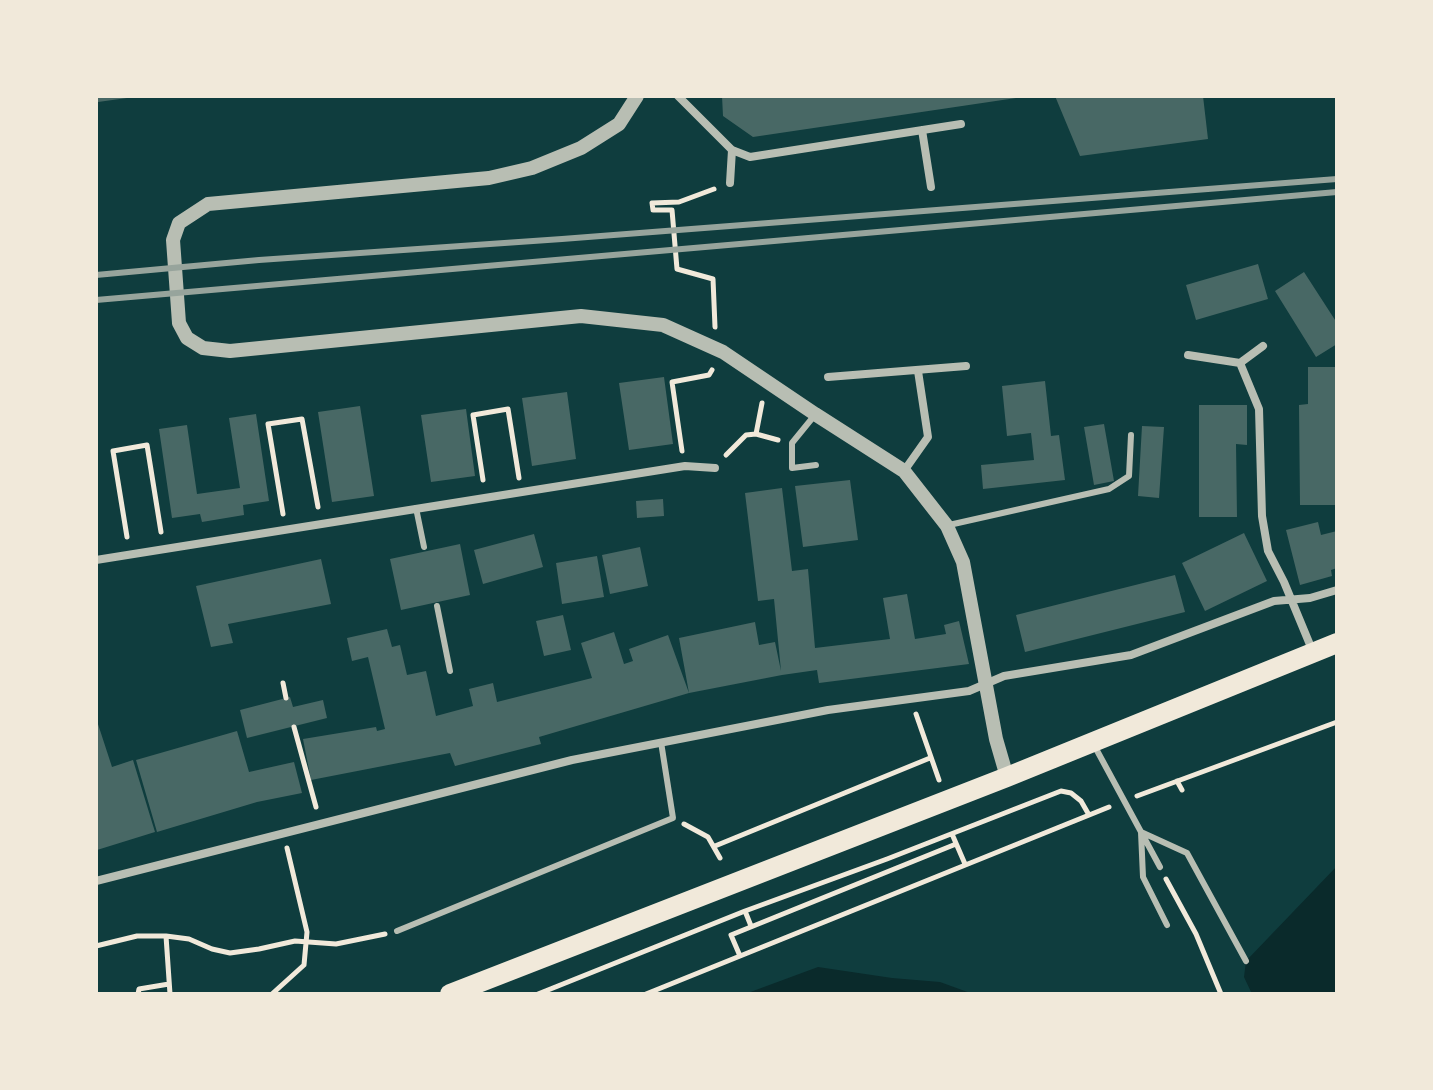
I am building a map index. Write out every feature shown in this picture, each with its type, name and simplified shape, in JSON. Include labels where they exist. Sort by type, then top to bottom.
[{"type":"main road","points":[[450,994],[1007,777],[1337,643]]},
{"type":"street","points":[[637,96],[619,124],[581,148],[532,168],[489,178],[208,204],[179,223],[173,240],[179,323],[187,338],[203,348],[230,351],[581,316],[663,325],[719,350],[904,471],[947,526],[963,562],[996,739],[1007,777]]},
{"type":"street","points":[[678,96],[732,150],[750,157],[961,124]]},
{"type":"street","points":[[922,130],[931,187]]},
{"type":"street","points":[[730,183],[732,150]]},
{"type":"street","points":[[1188,355],[1240,363],[1263,346]]},
{"type":"street","points":[[1240,363],[1259,409],[1262,516],[1268,551],[1313,653]]},
{"type":"street","points":[[828,377],[966,366]]},
{"type":"street","points":[[904,471],[928,437],[918,371]]},
{"type":"street","points":[[96,560],[685,466],[715,468]]},
{"type":"street","points":[[96,881],[572,760],[828,710],[969,691],[1004,676],[1131,655],[1258,607],[1337,590]]},
{"type":"lane","points":[[815,414],[792,443],[792,468],[816,465]]},
{"type":"lane","points":[[947,526],[1109,489],[1129,476],[1131,435]]},
{"type":"lane","points":[[416,508],[424,547]]},
{"type":"lane","points":[[437,606],[450,671]]},
{"type":"lane","points":[[397,931],[673,818],[661,742]]},
{"type":"lane","points":[[1092,742],[1160,867]]},
{"type":"lane","points":[[1141,832],[1143,877],[1167,925]]},
{"type":"lane","points":[[1141,832],[1187,853],[1246,961]]},
{"type":"path","points":[[685,466],[672,382],[709,375],[719,350],[713,279],[677,269],[672,210],[653,210],[652,203],[679,202],[730,183]]},
{"type":"path","points":[[756,434],[766,382]]},
{"type":"path","points":[[486,497],[473,415],[508,409],[522,491]]},
{"type":"path","points":[[285,530],[268,424],[302,419],[321,524]]},
{"type":"path","points":[[715,468],[746,435],[756,434],[792,443]]},
{"type":"path","points":[[129,554],[113,451],[147,445],[164,549]]},
{"type":"path","points":[[283,683],[286,698]]},
{"type":"path","points":[[911,700],[947,800]]},
{"type":"path","points":[[646,994],[1124,800],[1337,722]]},
{"type":"path","points":[[294,727],[320,822]]},
{"type":"path","points":[[715,846],[930,758]]},
{"type":"path","points":[[1177,781],[1182,790]]},
{"type":"path","points":[[538,994],[745,911],[1061,791],[1071,793],[1081,801],[1089,815]]},
{"type":"path","points":[[673,818],[708,837],[720,858]]},
{"type":"path","points":[[272,994],[304,965],[307,942],[283,831]]},
{"type":"path","points":[[952,834],[965,864]]},
{"type":"path","points":[[740,956],[731,935],[956,844]]},
{"type":"path","points":[[1160,867],[1196,934],[1221,994]]},
{"type":"path","points":[[745,911],[751,926]]},
{"type":"path","points":[[96,946],[137,936],[166,936],[189,939],[230,953],[295,941],[336,944],[397,931]]},
{"type":"path","points":[[166,936],[170,994]]},
{"type":"path","points":[[138,994],[139,989],[169,984]]},
{"type":"water","points":[[1337,866],[1337,994],[1252,994],[1244,977],[1246,961]]},
{"type":"water","points":[[818,967],[940,982],[973,994],[745,994]]},
{"type":"building","points":[[97,96],[127,96],[127,98],[98,102]]},
{"type":"building","points":[[722,96],[1016,98],[753,137],[723,116]]},
{"type":"building","points":[[1055,96],[1203,96],[1208,139],[1080,156]]},
{"type":"building","points":[[1258,264],[1268,299],[1196,320],[1186,285]]},
{"type":"building","points":[[1304,272],[1337,323],[1337,344],[1316,357],[1275,291]]},
{"type":"building","points":[[1308,367],[1337,367],[1337,505],[1300,505],[1299,405],[1308,404]]},
{"type":"building","points":[[664,377],[673,444],[629,450],[619,383]]},
{"type":"building","points":[[1045,381],[1051,436],[1059,435],[1065,480],[983,489],[981,465],[1034,460],[1031,433],[1007,436],[1002,386]]},
{"type":"building","points":[[567,392],[576,459],[532,466],[522,398]]},
{"type":"building","points":[[1199,405],[1247,405],[1247,445],[1236,444],[1237,517],[1199,517]]},
{"type":"building","points":[[360,406],[374,496],[332,502],[318,412]]},
{"type":"building","points":[[466,409],[475,476],[431,482],[421,415]]},
{"type":"building","points":[[256,414],[269,501],[243,505],[244,515],[202,522],[200,514],[172,518],[159,429],[187,425],[197,494],[240,488],[229,418]]},
{"type":"building","points":[[1104,424],[1114,481],[1094,485],[1084,427]]},
{"type":"building","points":[[1142,426],[1164,427],[1159,498],[1138,496]]},
{"type":"building","points":[[850,480],[858,540],[803,547],[795,486]]},
{"type":"building","points":[[782,488],[792,571],[808,569],[815,648],[890,639],[883,598],[907,594],[915,639],[946,634],[944,625],[959,621],[969,664],[819,683],[817,670],[689,693],[679,638],[755,622],[759,645],[775,642],[781,671],[774,599],[758,601],[745,493]]},
{"type":"building","points":[[663,499],[664,516],[637,518],[636,501]]},
{"type":"building","points":[[1318,522],[1321,535],[1337,531],[1337,568],[1331,570],[1332,576],[1300,585],[1286,530]]},
{"type":"building","points":[[1244,533],[1267,581],[1205,611],[1182,563]]},
{"type":"building","points":[[534,534],[543,567],[483,584],[474,550]]},
{"type":"building","points":[[460,544],[470,595],[401,610],[390,559]]},
{"type":"building","points":[[640,547],[648,586],[610,594],[602,555]]},
{"type":"building","points":[[597,556],[604,597],[562,604],[556,563]]},
{"type":"building","points":[[321,559],[331,604],[228,624],[233,643],[211,647],[196,586]]},
{"type":"building","points":[[1175,575],[1185,612],[1025,652],[1016,615]]},
{"type":"building","points":[[563,615],[571,650],[544,656],[536,621]]},
{"type":"building","points":[[387,629],[392,647],[400,645],[407,675],[426,671],[436,716],[473,706],[469,689],[493,683],[497,702],[592,678],[581,643],[614,632],[624,664],[633,661],[629,649],[668,635],[689,693],[539,737],[541,744],[455,766],[450,753],[311,780],[303,739],[376,727],[377,731],[385,729],[368,657],[352,661],[347,638]]},
{"type":"building","points":[[290,697],[293,707],[323,700],[327,718],[247,738],[240,710]]},
{"type":"building","points":[[96,718],[112,767],[133,760],[155,832],[97,850]]},
{"type":"building","points":[[237,731],[249,772],[294,762],[302,793],[257,802],[157,832],[136,760]]},
{"type":"railway","points":[[96,275],[1337,179]]},
{"type":"railway","points":[[96,300],[1337,192]]}]
